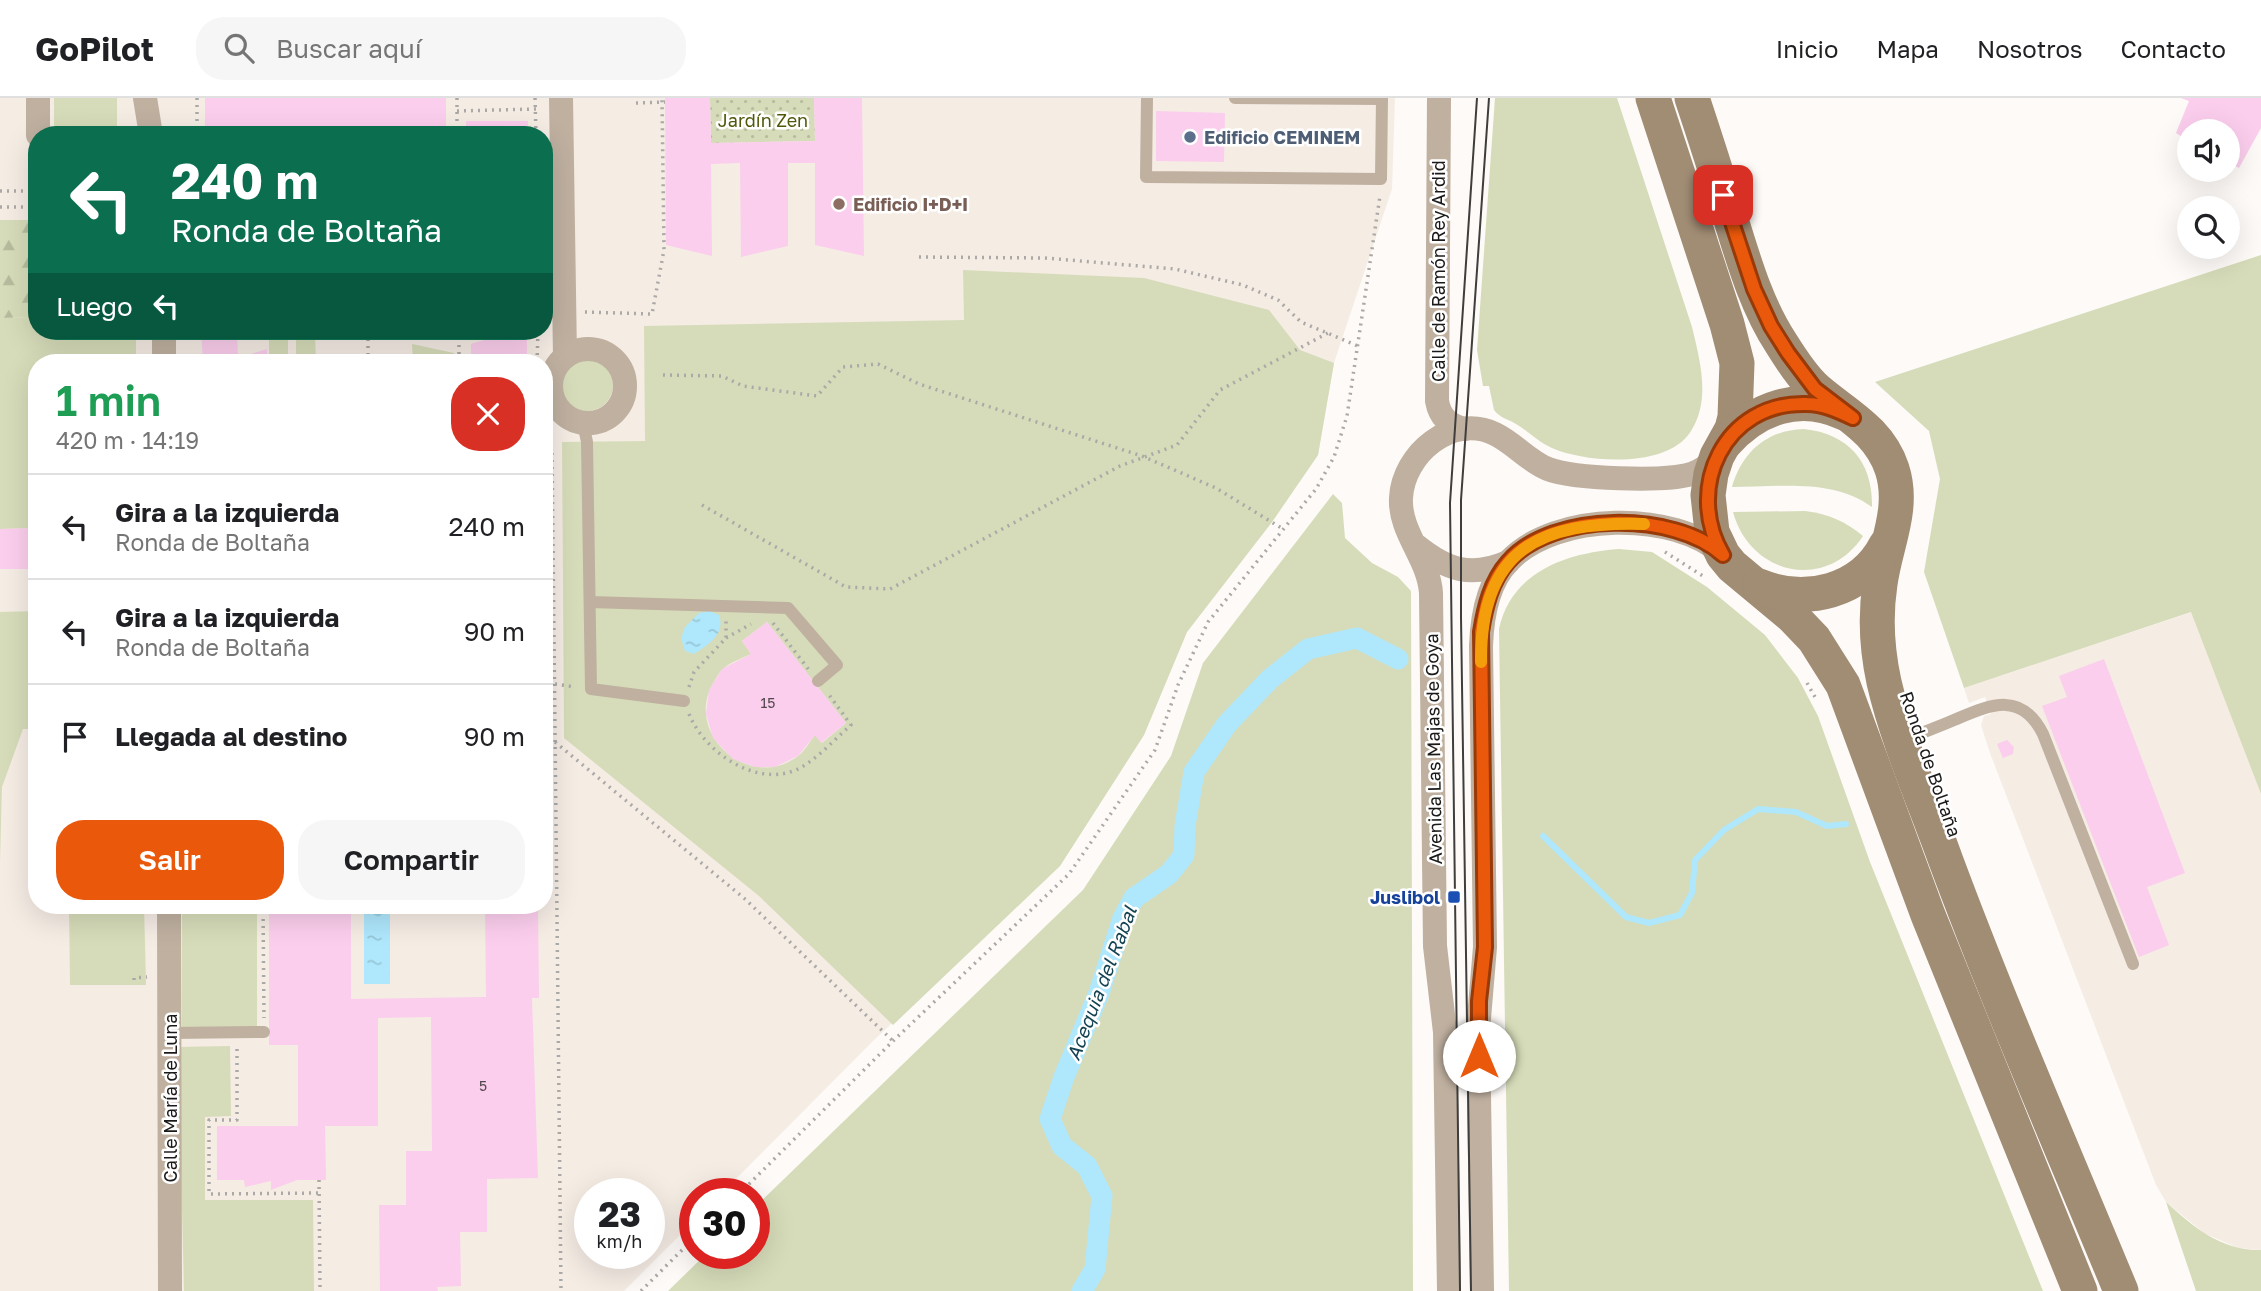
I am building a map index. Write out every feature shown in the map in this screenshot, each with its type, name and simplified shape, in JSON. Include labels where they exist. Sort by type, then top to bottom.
[{"type":"main road","name":"Ronda de Boltaña","points":[[1653,98],[1735,355],[1737,405],[1732,429],[1711,474],[1708,495],[1714,567],[1738,571],[1792,616],[1814,639],[1843,685],[1928,915],[2080,1291]]},
{"type":"main road","name":"Ronda de Boltaña","points":[[1692,98],[1761,307],[1780,342],[1815,389],[1875,436],[1890,464],[1897,496],[1893,529],[1880,580],[1877,634],[1884,683],[1902,741],[2016,1039],[2121,1291]]},
{"type":"main road","name":"Ronda de Boltaña","points":[[1721,450],[1748,420],[1791,404],[1821,406],[1853,418]]},
{"type":"main road","name":"Ronda de Boltaña","points":[[1756,584],[1782,594],[1797,596],[1830,591],[1868,569],[1883,551],[1893,529]]},
{"type":"street","points":[[38,98],[38,126]]},
{"type":"street","points":[[145,98],[155,126]]},
{"type":"street","points":[[156,98],[157,126]]},
{"type":"street","points":[[561,98],[554,287],[574,319],[571,340],[573,353]]},
{"type":"street","name":"Calle de Ramón Rey Ardid","points":[[1439,98],[1437,401],[1445,420],[1465,429]]},
{"type":"street","points":[[553,374],[556,366],[573,353],[594,349],[606,353],[616,361],[625,385],[617,409],[596,422],[583,423],[571,419],[561,412],[553,398]]},
{"type":"street","points":[[1465,429],[1494,433],[1549,469],[1586,476],[1679,477],[1699,471],[1721,450]]},
{"type":"street","name":"Avenida Las Majas de Goya","points":[[1449,1291],[1445,1032],[1435,946],[1430,584],[1401,509],[1402,486],[1406,473],[1427,445],[1445,434],[1465,429]]},
{"type":"street","points":[[1482,1291],[1478,1030],[1485,947],[1481,632],[1486,604],[1508,562],[1526,547],[1565,529],[1603,524],[1660,526],[1702,540],[1714,567]]},
{"type":"street","points":[[1416,546],[1442,564],[1460,569],[1486,569],[1508,562]]},
{"type":"street","name":"Calle María de Luna","points":[[145,983],[154,914]]},
{"type":"street","name":"Calle María de Luna","points":[[169,914],[170,1291]]},
{"type":"lane","points":[[1147,98],[1146,177],[1381,179],[1382,99],[1234,98]]},
{"type":"lane","points":[[583,423],[587,442],[591,689],[684,701]]},
{"type":"lane","points":[[590,601],[788,608],[837,665],[818,681]]},
{"type":"lane","points":[[1902,741],[1995,705],[2018,708],[2031,716],[2043,734],[2133,964]]},
{"type":"lane","points":[[169,1033],[264,1032]]},
{"type":"path","points":[[197,98],[197,126]]},
{"type":"path","points":[[457,98],[457,126]]},
{"type":"path","points":[[536,98],[536,126]]},
{"type":"path","points":[[574,319],[652,314],[664,250],[663,101],[636,103]]},
{"type":"path","points":[[457,111],[536,109]]},
{"type":"path","points":[[755,1178],[893,1041],[1069,874],[1155,750],[1178,685],[1208,622],[1316,489],[1334,457],[1347,416],[1381,179]]},
{"type":"path","points":[[0,191],[28,191]]},
{"type":"path","points":[[0,207],[28,207]]},
{"type":"path","points":[[919,257],[1045,258],[1175,269],[1242,285],[1278,300],[1301,322],[1358,346]]},
{"type":"path","points":[[702,505],[846,587],[890,589],[1120,466],[1178,445],[1220,390],[1328,333]]},
{"type":"path","points":[[663,375],[722,376],[743,386],[817,396],[843,367],[878,364],[919,384],[1144,457],[1216,488],[1283,529]]},
{"type":"path","points":[[1658,549],[1685,563],[1714,567]]},
{"type":"path","points":[[553,588],[561,1291]]},
{"type":"path","points":[[720,606],[727,623],[726,638]]},
{"type":"path","points":[[756,621],[726,638],[694,673],[684,701],[698,733],[739,768],[774,773],[791,771],[805,765],[851,725],[767,615]]},
{"type":"path","points":[[1805,680],[1815,697]]},
{"type":"path","points":[[554,683],[591,689]]},
{"type":"path","points":[[555,742],[745,899],[893,1041]]},
{"type":"path","points":[[263,914],[264,1032]]},
{"type":"path","points":[[237,1040],[237,1119],[209,1120],[209,1194],[319,1193]]},
{"type":"path","points":[[319,1180],[320,1291]]},
{"type":"path","points":[[641,1291],[679,1253]]},
{"type":"shaded area","points":[[0,98],[1395,98],[1392,189],[1334,363],[1318,455],[1272,522],[1187,632],[1144,735],[1060,866],[873,1041],[737,1178],[679,1178],[679,1236],[665,1250],[665,1178],[574,1178],[574,1269],[646,1269],[624,1291],[0,1291]]},
{"type":"shaded area","points":[[2192,612],[2261,794],[2261,1250],[2238,1248],[2204,1233],[2166,1202],[2156,1185],[1990,753],[1981,725],[1984,716],[1991,714],[1985,697],[1969,703],[1964,688]]},
{"type":"green space","points":[[54,98],[117,98],[117,126],[54,126]]},
{"type":"green space","name":"Jardín Zen","points":[[710,98],[814,98],[815,141],[711,143]]},
{"type":"green space","points":[[1495,98],[1617,98],[1692,327],[1702,380],[1701,406],[1691,431],[1680,443],[1664,452],[1626,459],[1585,457],[1567,453],[1547,446],[1494,410],[1489,386],[1483,386],[1477,350]]},
{"type":"green space","points":[[0,220],[28,220],[28,317],[0,318]]},
{"type":"green space","points":[[2261,255],[2261,794],[2191,612],[1964,688],[1924,572],[1940,479],[1929,431],[1875,382]]},
{"type":"green space","points":[[963,270],[1144,278],[1269,310],[1300,350],[1334,363],[1318,455],[1272,522],[1187,632],[1144,735],[1060,866],[893,1025],[759,896],[564,738],[562,442],[645,441],[644,326],[964,320]],"holes":[[[767,622],[846,723],[822,743],[815,735],[798,756],[779,766],[760,767],[742,762],[726,752],[714,738],[707,720],[706,701],[722,670],[751,654],[742,641]]]},
{"type":"green space","points":[[28,317],[28,340],[136,340],[136,354],[28,354],[28,528],[0,529],[0,318]]},
{"type":"green space","points":[[269,340],[288,340],[288,354],[269,354]]},
{"type":"green space","points":[[296,340],[315,340],[316,354],[296,354]]},
{"type":"green space","points":[[412,344],[454,354],[413,354]]},
{"type":"green space","points":[[587,359],[606,366],[613,385],[606,404],[587,411],[568,404],[561,385],[568,366]]},
{"type":"green space","points":[[1804,429],[1834,437],[1855,453],[1868,477],[1872,507],[1857,498],[1823,488],[1732,487],[1742,463],[1758,445],[1779,434]]},
{"type":"green space","points":[[1333,494],[1342,503],[1345,538],[1372,563],[1398,577],[1411,591],[1413,1291],[668,1291],[691,1269],[770,1269],[770,1193],[1083,890],[1171,756],[1203,663]]},
{"type":"green space","points":[[1805,511],[1836,519],[1863,536],[1847,554],[1829,565],[1810,570],[1790,569],[1772,562],[1755,550],[1742,533],[1733,512]]},
{"type":"green space","points":[[1619,549],[1652,552],[1707,587],[1765,635],[1798,678],[1818,716],[1870,862],[2043,1291],[1509,1291],[1499,629],[1505,609],[1515,593],[1544,569],[1580,555]]},
{"type":"green space","points":[[28,611],[28,729],[23,729],[2,787],[0,862],[0,612]]},
{"type":"green space","points":[[69,914],[144,914],[146,985],[70,985]]},
{"type":"green space","points":[[182,914],[257,914],[257,1029],[182,1029]]},
{"type":"green space","points":[[230,1046],[231,1116],[205,1117],[205,1200],[313,1200],[314,1291],[184,1291],[178,1047]]},
{"type":"green space","points":[[2166,1202],[2209,1236],[2234,1246],[2261,1250],[2261,1291],[2196,1291]]},
{"type":"water","points":[[709,611],[719,615],[721,622],[718,633],[710,643],[694,654],[685,651],[681,638],[685,627],[699,613]]},
{"type":"water","points":[[364,914],[390,914],[390,984],[364,984]]},
{"type":"building","points":[[205,98],[446,98],[446,126],[205,126]]},
{"type":"building","name":"Edificio I+D+I","points":[[665,98],[710,98],[711,143],[815,141],[814,98],[862,98],[864,256],[815,245],[815,163],[788,163],[788,246],[741,257],[740,163],[711,164],[712,256],[666,245]]},
{"type":"building","points":[[2181,98],[2261,98],[2261,128],[2240,166],[2240,119],[2182,119],[2189,101]]},
{"type":"building","name":"Edificio CEMINEM","points":[[1156,111],[1225,113],[1224,162],[1156,161]]},
{"type":"building","points":[[466,121],[528,121],[528,126],[466,126]]},
{"type":"building","points":[[202,340],[237,340],[238,354],[202,354]]},
{"type":"building","points":[[484,340],[527,340],[527,354],[471,354],[471,344]]},
{"type":"building","points":[[267,349],[267,354],[251,354]]},
{"type":"building","points":[[28,528],[28,569],[0,569],[0,529]]},
{"type":"building","points":[[767,622],[846,723],[821,743],[815,735],[798,756],[775,767],[755,767],[733,759],[713,738],[706,714],[709,690],[722,669],[751,654],[742,641]]},
{"type":"building","points":[[2104,659],[2185,873],[2147,887],[2169,945],[2139,957],[2042,706],[2067,697],[2059,676]]},
{"type":"building","points":[[2007,740],[2014,747],[2013,754],[2003,758],[1997,744]]},
{"type":"building","points":[[269,914],[351,914],[351,999],[486,997],[485,914],[538,914],[539,998],[532,998],[538,1178],[487,1179],[487,1232],[460,1232],[461,1286],[437,1287],[438,1291],[380,1291],[379,1205],[406,1205],[406,1151],[432,1151],[431,1017],[378,1018],[378,1126],[325,1126],[326,1180],[297,1180],[271,1190],[271,1181],[245,1187],[244,1180],[217,1180],[217,1126],[298,1126],[298,1045],[269,1045]]},
{"type":"waterway","name":"Acequia del Rabal","points":[[1082,1291],[1095,1269],[1102,1196],[1087,1166],[1062,1146],[1050,1119],[1064,1077],[1099,993],[1123,918],[1134,898],[1169,874],[1184,855],[1185,826],[1194,772],[1227,724],[1270,679],[1308,649],[1357,638],[1398,659]]},
{"type":"waterway","points":[[1543,836],[1626,917],[1649,923],[1680,915],[1692,893],[1695,860],[1724,830],[1758,809],[1796,812],[1827,826],[1846,824]]},
{"type":"tram line","points":[[1460,1291],[1450,503],[1477,98]]},
{"type":"tram line","points":[[1471,1291],[1461,500],[1489,98]]},
{"type":"slow traffic","points":[[1481,662],[1481,632],[1486,604],[1499,575],[1520,551],[1547,535],[1565,529],[1603,524],[1644,524]]},
{"type":"place","name":"Edificio CEMINEM","points":[[1190,137]]},
{"type":"place","name":"Edificio I+D+I","points":[[839,204]]},
{"type":"place","name":"Juslibol","points":[[1454,897]]},
{"type":"route","points":[[1479,1056],[1479,1001],[1485,947],[1481,632],[1486,604],[1499,575],[1520,551],[1547,535],[1565,529],[1603,524],[1660,526],[1689,534],[1723,555],[1712,532],[1708,495],[1717,456],[1737,430],[1760,414],[1791,404],[1835,409],[1853,418],[1815,389],[1780,342],[1754,289],[1723,195]]}]
